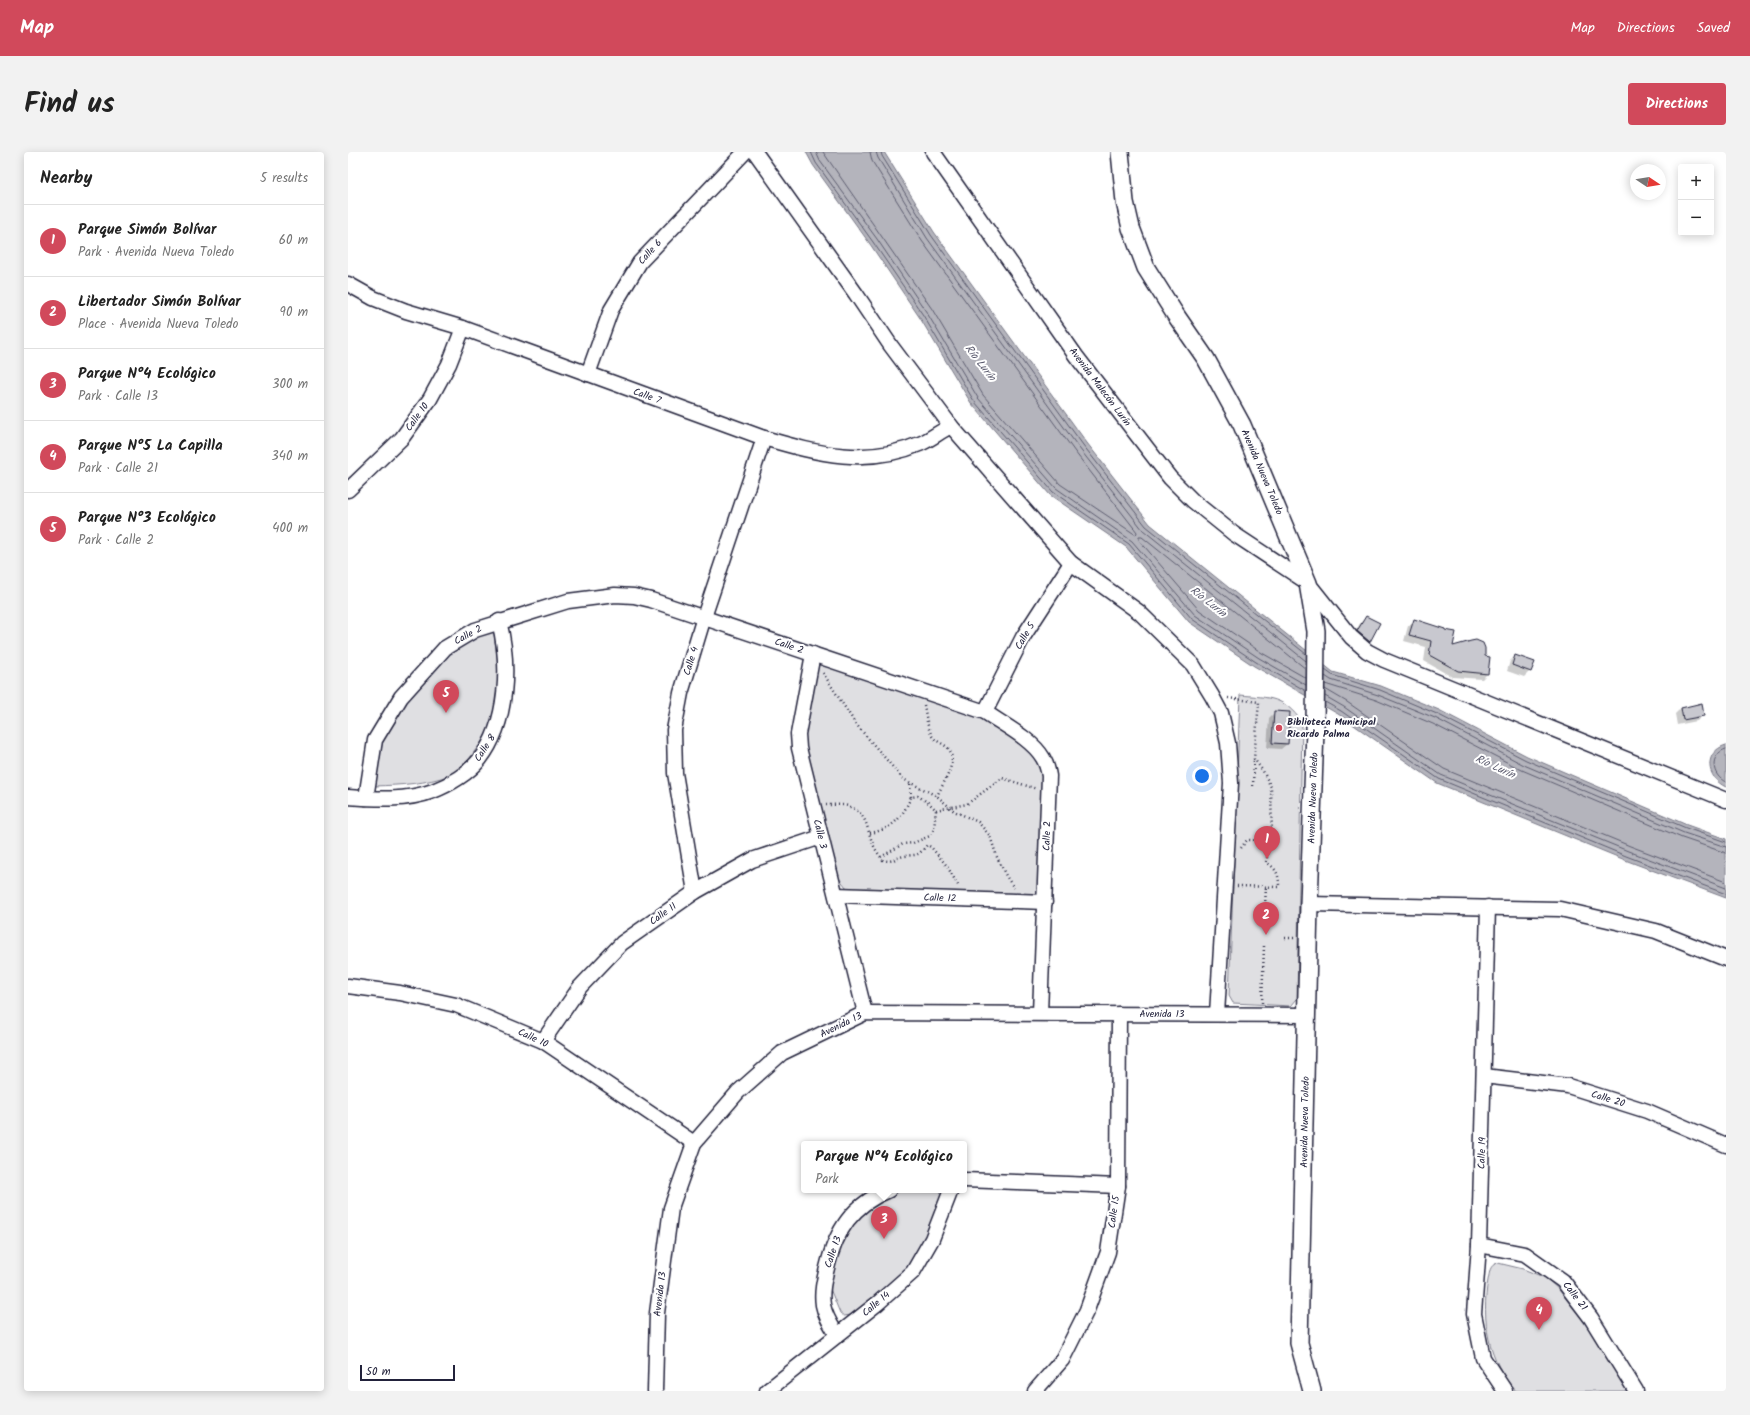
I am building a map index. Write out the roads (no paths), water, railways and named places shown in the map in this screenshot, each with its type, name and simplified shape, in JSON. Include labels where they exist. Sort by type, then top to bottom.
[{"type":"main road","name":"Avenida Nueva Toledo","points":[[1120,152],[1125,202],[1131,228],[1146,268],[1206,359],[1242,425],[1308,583],[1316,631],[1315,729],[1309,904],[1299,1343],[1312,1391]]},
{"type":"street","name":"Calle 6","points":[[588,374],[611,310],[640,262],[745,152]]},
{"type":"street","points":[[755,152],[891,346],[951,426],[1071,563],[1139,612],[1192,666],[1212,696],[1221,713],[1228,743],[1231,783],[1231,885],[1217,1014]]},
{"type":"street","name":"Avenida Malecón Lurín","points":[[933,152],[1076,356],[1170,478],[1194,501],[1234,534],[1308,583],[1351,637],[1367,651],[1384,660],[1726,800]]},
{"type":"street","name":"Calle 7","points":[[348,284],[373,298],[406,311],[463,328],[764,438],[829,455],[869,456],[894,453],[922,443],[951,426]]},
{"type":"street","name":"Calle 10","points":[[348,490],[402,438],[425,406],[449,364],[463,328]]},
{"type":"street","name":"Calle 4","points":[[694,892],[675,773],[674,730],[681,693],[704,617],[764,438]]},
{"type":"street","name":"Calle 5","points":[[984,712],[1023,637],[1071,563]]},
{"type":"street","name":"Calle 2","points":[[366,798],[375,740],[401,697],[445,648],[475,630],[568,601],[615,595],[634,596],[651,600],[984,712],[1038,751],[1043,758],[1049,776],[1040,1013]]},
{"type":"street","name":"Calle 8","points":[[348,798],[403,798],[432,792],[459,777],[480,760],[496,732],[505,688],[505,649],[500,621]]},
{"type":"street","name":"Calle 3","points":[[813,654],[798,734],[799,748],[865,1013]]},
{"type":"street","name":"Calle 11","points":[[544,1041],[580,987],[622,943],[694,892],[752,860],[821,837]]},
{"type":"street","name":"Calle 12","points":[[836,895],[1045,902]]},
{"type":"street","points":[[1309,904],[1560,909],[1656,931],[1726,959]]},
{"type":"street","name":"Calle 19","points":[[1488,907],[1479,1245],[1474,1314],[1483,1358],[1505,1391]]},
{"type":"street","name":"Calle 10","points":[[348,986],[400,993],[456,1005],[544,1041],[694,1143]]},
{"type":"street","name":"Avenida 13","points":[[655,1391],[657,1313],[671,1208],[694,1143],[738,1092],[782,1053],[865,1013],[1307,1015]]},
{"type":"street","name":"Calle 15","points":[[1035,1391],[1062,1360],[1087,1310],[1108,1252],[1118,1186],[1119,1014]]},
{"type":"street","name":"Calle 20","points":[[1484,1076],[1568,1086],[1647,1111],[1726,1145]]},
{"type":"street","points":[[967,1180],[1118,1186]]},
{"type":"street","name":"Calle 13","points":[[837,1335],[827,1319],[823,1304],[823,1284],[834,1246],[841,1229],[853,1213],[867,1201],[883,1193]]},
{"type":"street","name":"Calle 14","points":[[767,1391],[878,1303],[913,1272],[932,1239],[950,1193]]},
{"type":"street","name":"Calle 21","points":[[1479,1245],[1525,1254],[1564,1281],[1591,1318],[1636,1391]]},
{"type":"water","name":"Río Lurín","points":[[806,152],[884,152],[934,232],[1087,443],[1150,524],[1333,672],[1381,686],[1439,710],[1527,756],[1687,825],[1726,839],[1726,898],[1625,860],[1437,783],[1338,714],[1254,666],[1189,622],[1126,547],[1050,495],[971,403],[920,318],[870,244],[813,165]]},
{"type":"water","points":[[1726,745],[1726,787],[1714,778],[1710,765],[1713,753]]},
{"type":"place","name":"Parque N°3 Ecológico","points":[[446,713]]},
{"type":"place","name":"Biblioteca Municipal Ricardo Palma","points":[[1279,728]]},
{"type":"place","name":"Parque Simón Bolívar","points":[[1267,859]]},
{"type":"place","name":"Libertador Simón Bolívar","points":[[1266,935]]},
{"type":"place","name":"Parque N°4 Ecológico","points":[[884,1239]]},
{"type":"place","name":"Parque N°5 La Capilla","points":[[1539,1330]]}]
